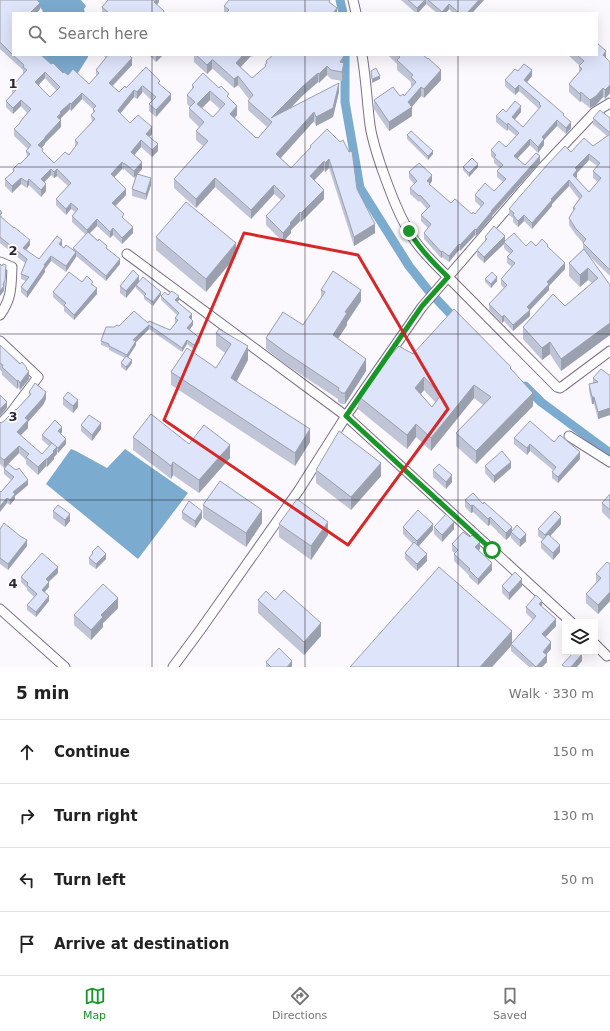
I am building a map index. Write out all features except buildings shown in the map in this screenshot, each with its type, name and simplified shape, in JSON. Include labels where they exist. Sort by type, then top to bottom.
[{"type":"street","points":[[353,0],[356,12]]},
{"type":"street","points":[[362,56],[370,125],[375,148],[392,198],[416,242],[445,280],[557,387],[560,388],[610,350]]},
{"type":"street","points":[[173,667],[298,490],[346,416],[422,306],[538,173],[595,112],[610,103]]},
{"type":"street","points":[[127,254],[346,416],[567,619]]},
{"type":"street","points":[[0,262],[12,268],[10,296],[0,315]]},
{"type":"street","points":[[0,341],[38,377],[10,414],[0,424]]},
{"type":"street","points":[[569,436],[610,462]]},
{"type":"street","points":[[0,609],[65,667]]},
{"type":"street","points":[[598,647],[607,656]]},
{"type":"highlighted area","points":[[244,233],[358,255],[448,409],[348,545],[164,420]]},
{"type":"water","points":[[34,0],[81,0],[86,6],[84,9],[85,12],[42,12],[43,11]]},
{"type":"water","points":[[38,56],[88,56],[78,73],[62,75]]},
{"type":"water","points":[[71,449],[107,468],[125,449],[188,493],[138,559],[46,484]]},
{"type":"waterway","points":[[340,0],[343,12]]},
{"type":"waterway","points":[[345,56],[345,102],[360,188],[409,266],[428,290],[458,322]]},
{"type":"waterway","points":[[525,386],[541,402],[610,453]]},
{"type":"route","points":[[409,231],[431,260],[448,277],[422,306],[346,416],[492,550]]}]
